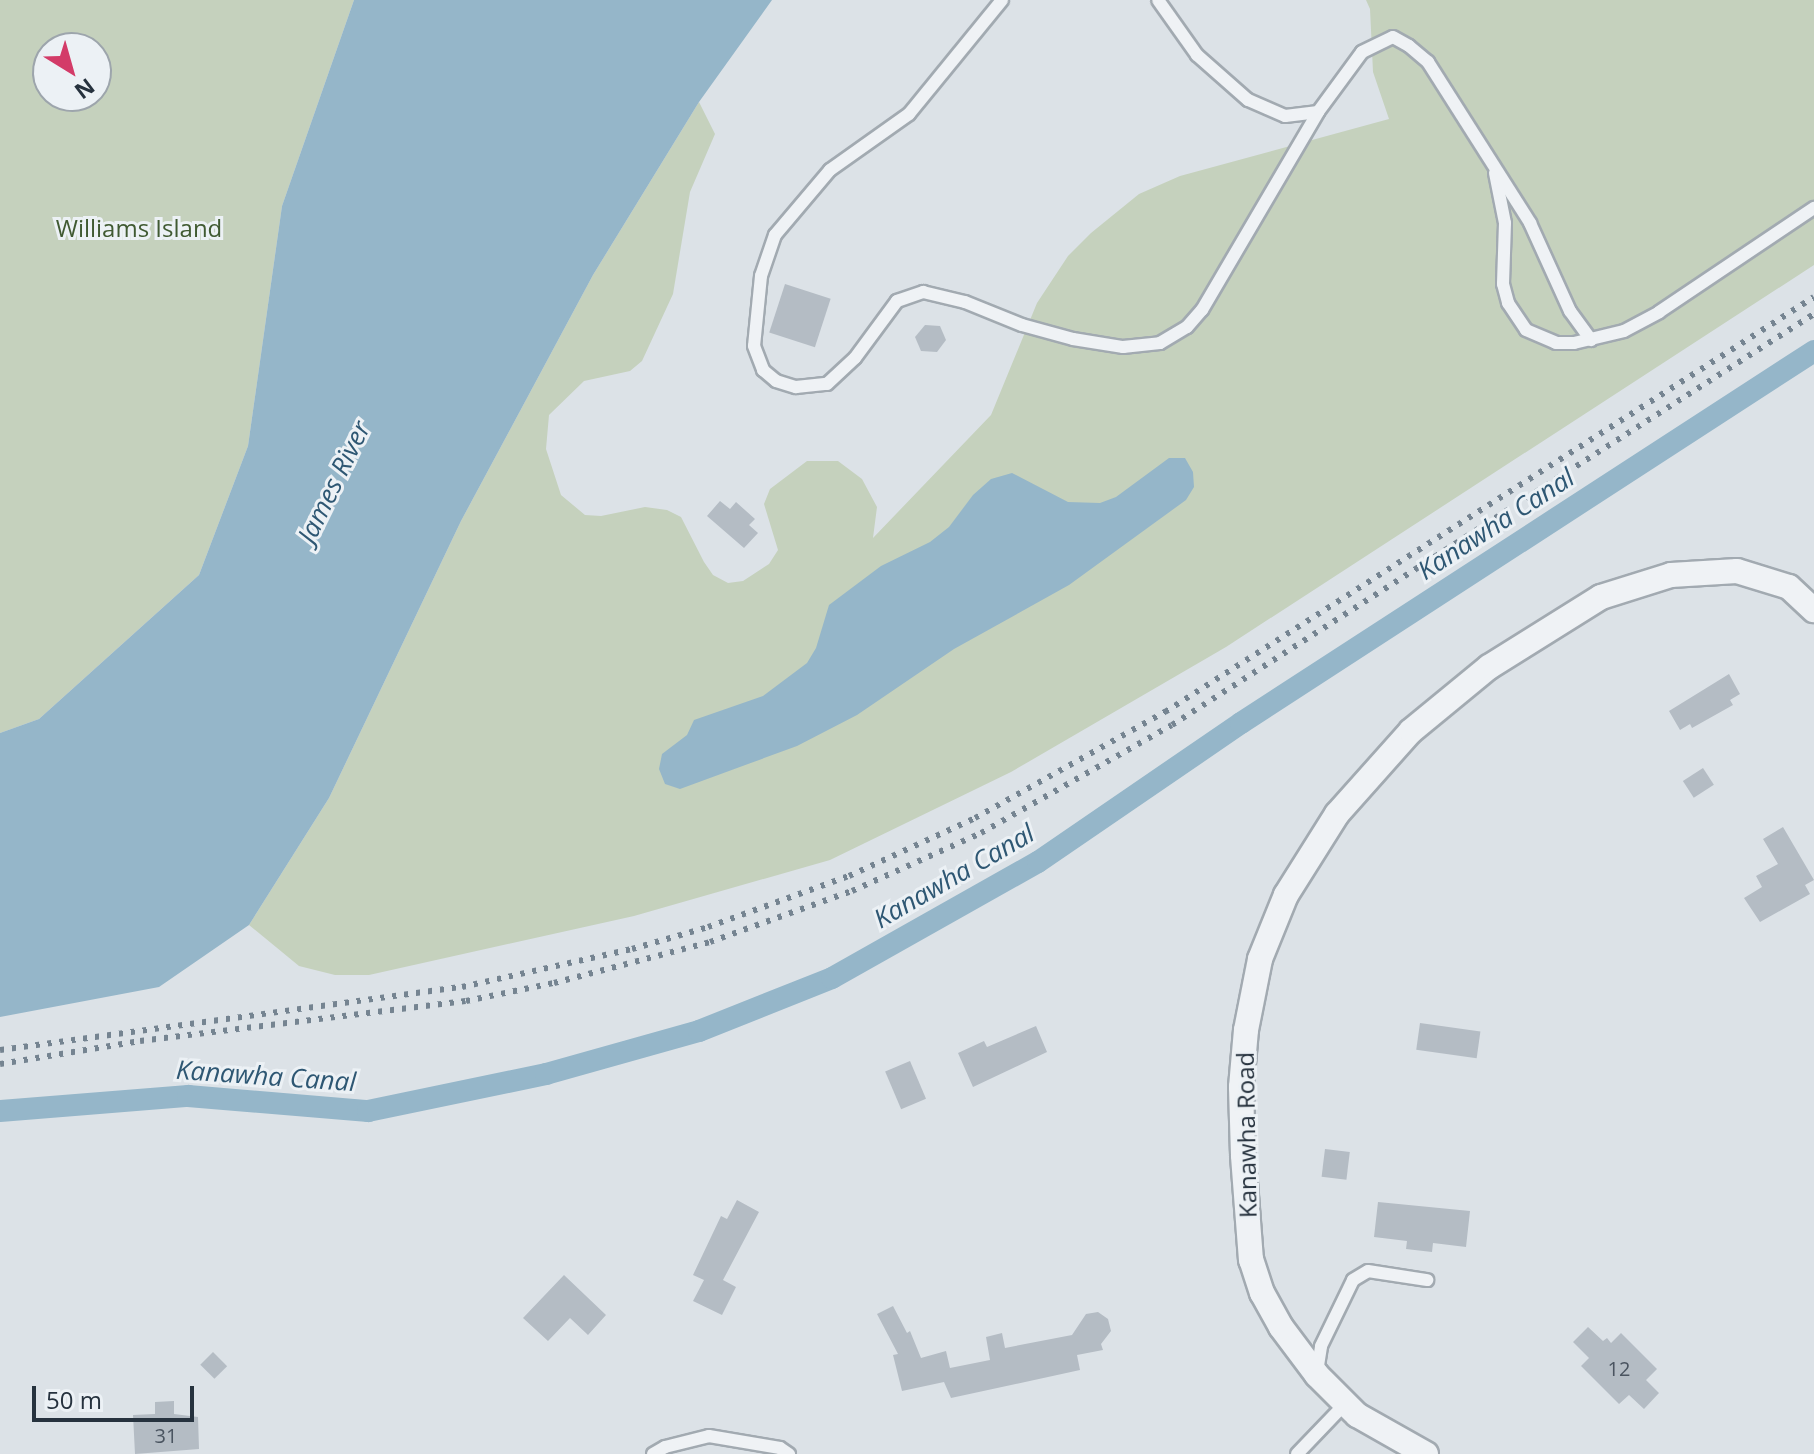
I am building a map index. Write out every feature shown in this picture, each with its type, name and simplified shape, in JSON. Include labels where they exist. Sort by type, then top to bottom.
[{"type":"street","name":"Kanawha Road","points":[[1425,1454],[1378,1430],[1345,1404],[1317,1375],[1281,1327],[1262,1293],[1251,1260],[1246,1227],[1241,1087],[1246,1030],[1260,959],[1286,895],[1311,851],[1355,791],[1411,731],[1452,695],[1551,626],[1601,597],[1637,583],[1689,573],[1737,571],[1760,575],[1789,587],[1814,610]]},
{"type":"lane","points":[[1002,0],[909,114],[830,170],[775,235],[761,276],[754,346],[763,370],[776,381],[796,387],[827,384],[855,358],[897,301],[923,292],[965,302],[1022,325],[1073,339],[1137,347],[1177,336],[1202,310],[1318,112],[1356,57],[1393,37],[1428,62],[1495,173],[1530,223],[1570,311],[1591,340]]},
{"type":"lane","points":[[1158,0],[1197,55],[1248,100],[1285,116],[1318,112]]},
{"type":"lane","points":[[1495,173],[1505,223],[1503,284],[1515,318],[1537,336],[1556,343],[1591,340],[1624,331],[1659,312],[1814,208]]},
{"type":"lane","points":[[1317,1375],[1321,1346],[1353,1280],[1368,1271],[1427,1280]]},
{"type":"lane","points":[[1297,1454],[1345,1404]]},
{"type":"lane","points":[[653,1454],[665,1447],[709,1436],[780,1448],[789,1454]]},
{"type":"green space","name":"Williams Island","points":[[0,0],[354,0],[282,206],[248,446],[199,575],[39,719],[0,733]]},
{"type":"green space","points":[[1366,0],[1814,0],[1814,265],[1226,647],[1011,772],[830,860],[634,916],[369,975],[335,975],[299,966],[249,925],[329,798],[461,521],[593,275],[699,102],[715,134],[690,192],[673,294],[642,361],[630,371],[584,381],[549,415],[546,449],[561,495],[585,515],[601,516],[645,507],[667,510],[681,517],[713,575],[728,583],[743,581],[769,564],[778,550],[764,504],[770,489],[807,461],[838,461],[862,479],[877,507],[873,538],[991,415],[1037,303],[1068,256],[1139,194],[1180,176],[1389,119],[1373,72],[1370,9]]},
{"type":"water","name":"James River","points":[[354,0],[772,0],[699,102],[593,275],[461,521],[329,798],[249,925],[159,987],[0,1017],[0,733],[39,719],[199,575],[248,446],[282,206]]},
{"type":"water","points":[[1169,458],[1185,458],[1193,472],[1194,487],[1186,500],[1069,585],[954,649],[857,715],[797,746],[680,789],[665,784],[659,769],[662,754],[687,735],[694,720],[763,696],[807,663],[816,648],[829,605],[881,566],[930,542],[949,527],[973,495],[991,479],[1012,473],[1068,502],[1100,503],[1116,497]]},
{"type":"building","points":[[785,284],[831,299],[815,347],[769,333]]},
{"type":"building","points":[[925,325],[940,326],[946,340],[937,352],[921,351],[915,337]]},
{"type":"building","points":[[720,501],[730,509],[736,502],[755,519],[749,525],[758,533],[744,548],[707,516]]},
{"type":"building","points":[[1729,674],[1740,694],[1730,700],[1733,705],[1692,728],[1690,724],[1680,730],[1669,711]]},
{"type":"building","points":[[1703,768],[1714,785],[1694,798],[1683,781]]},
{"type":"building","points":[[1783,827],[1814,880],[1805,885],[1810,894],[1760,922],[1744,898],[1762,887],[1756,876],[1778,864],[1763,839]]},
{"type":"building","points":[[1420,1023],[1480,1031],[1477,1058],[1416,1050]]},
{"type":"building","points":[[1036,1026],[1047,1052],[973,1087],[958,1053],[984,1041],[987,1047]]},
{"type":"building","points":[[910,1061],[926,1099],[901,1109],[885,1072]]},
{"type":"building","points":[[1325,1149],[1350,1152],[1346,1180],[1322,1177]]},
{"type":"building","points":[[737,1200],[759,1212],[723,1280],[736,1287],[722,1315],[693,1301],[704,1280],[693,1275],[721,1216],[727,1219]]},
{"type":"building","points":[[1378,1202],[1470,1211],[1466,1247],[1433,1243],[1432,1252],[1406,1249],[1407,1241],[1374,1237]]},
{"type":"building","points":[[564,1275],[606,1315],[588,1335],[570,1318],[548,1341],[523,1318]]},
{"type":"building","points":[[893,1306],[907,1333],[910,1331],[921,1358],[946,1351],[950,1368],[990,1360],[986,1337],[1002,1333],[1005,1348],[1072,1335],[1086,1314],[1098,1312],[1108,1319],[1111,1331],[1101,1344],[1103,1350],[1077,1355],[1080,1370],[951,1398],[944,1382],[902,1391],[893,1355],[898,1354],[877,1314]]},
{"type":"building","points":[[1588,1327],[1603,1341],[1607,1338],[1611,1343],[1621,1333],[1657,1369],[1646,1380],[1659,1393],[1644,1409],[1629,1395],[1619,1404],[1581,1366],[1589,1358],[1573,1342]]},
{"type":"building","points":[[213,1352],[227,1366],[214,1379],[200,1365]]},
{"type":"building","points":[[174,1401],[174,1414],[198,1417],[199,1449],[135,1454],[133,1415],[155,1414],[155,1402]]},
{"type":"waterway","name":"Kanawha Canal","points":[[0,1111],[188,1096],[368,1111],[546,1074],[699,1031],[832,978],[1038,862],[1241,723],[1814,351]]},
{"type":"railway","points":[[0,1050],[462,987],[632,949],[708,927],[849,876],[975,818],[1165,712],[1814,297]]},
{"type":"railway","points":[[0,1064],[140,1041],[466,1001],[554,983],[710,942],[852,891],[981,833],[1172,725],[1814,314]]}]
